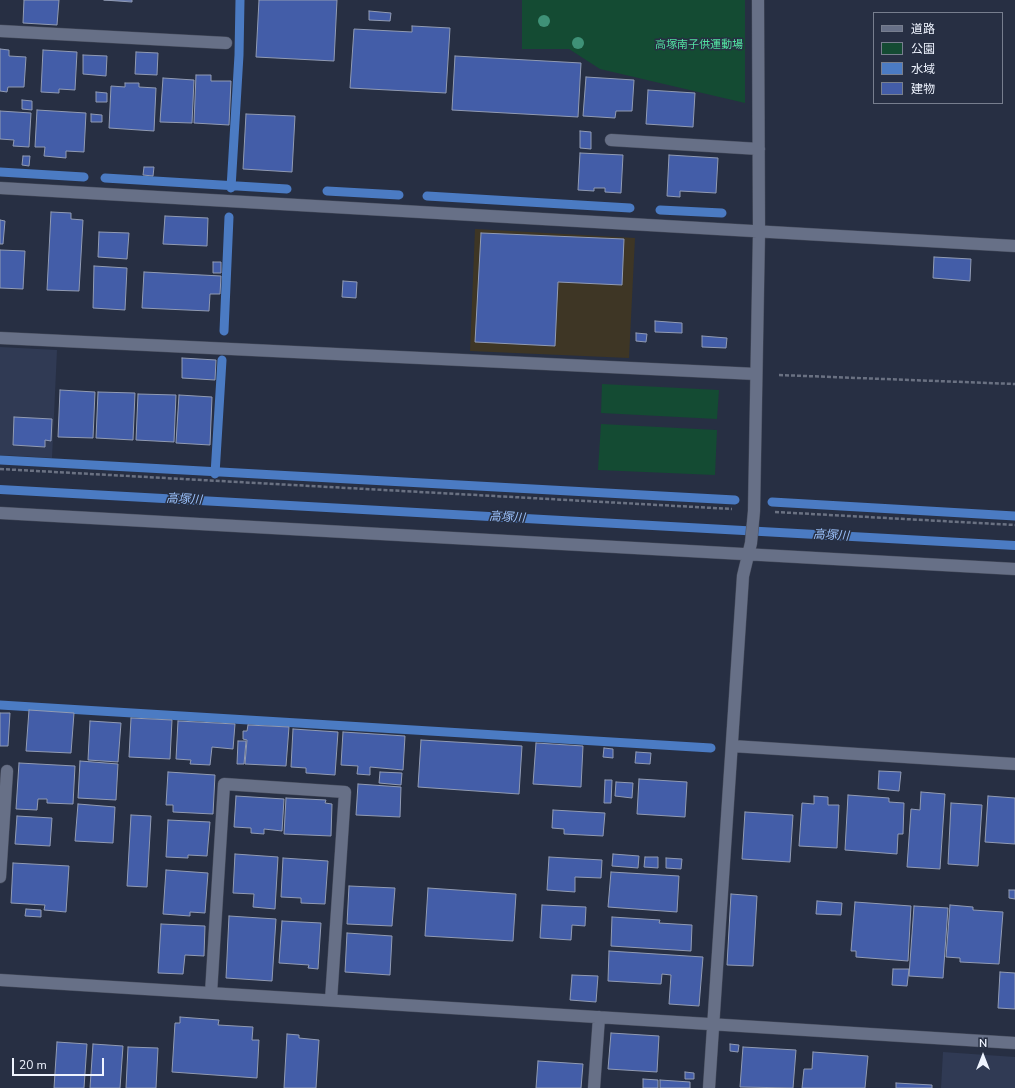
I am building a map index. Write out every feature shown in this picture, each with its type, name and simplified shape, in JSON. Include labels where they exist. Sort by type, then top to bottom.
[{"type":"street","points":[[709,1088],[744,576],[753,515],[759,232],[758,0]]},
{"type":"street","points":[[0,31],[226,43]]},
{"type":"street","points":[[611,140],[759,149]]},
{"type":"street","points":[[0,188],[1015,246]]},
{"type":"street","points":[[0,338],[756,374]]},
{"type":"street","points":[[0,513],[749,549],[1015,569]]},
{"type":"street","points":[[732,746],[1015,764]]},
{"type":"street","points":[[0,877],[7,770]]},
{"type":"street","points":[[211,992],[224,784],[345,792],[332,1000]]},
{"type":"street","points":[[0,980],[1015,1043]]},
{"type":"street","points":[[594,1088],[599,1017]]},
{"type":"path","points":[[756,374],[1015,384]]},
{"type":"path","points":[[0,469],[753,515],[1015,525]]},
{"type":"shaded area","points":[[475,229],[635,238],[629,358],[470,351]]},
{"type":"shaded area","points":[[0,347],[57,350],[52,458],[0,455]]},
{"type":"shaded area","points":[[943,1052],[1015,1057],[1015,1088],[941,1088]]},
{"type":"green space","name":"高塚南子供運動場","points":[[522,0],[745,0],[745,103],[600,69],[569,49],[522,49]]},
{"type":"green space","points":[[602,384],[719,390],[717,419],[601,413]]},
{"type":"green space","points":[[601,424],[717,430],[715,475],[598,470]]},
{"type":"water","name":"高塚川","points":[[0,485],[1015,541],[1015,550],[0,494]]},
{"type":"building","points":[[24,0],[59,0],[57,25],[23,23]]},
{"type":"building","points":[[104,0],[132,0],[132,2]]},
{"type":"building","points":[[259,0],[337,0],[334,61],[256,57]]},
{"type":"building","points":[[369,11],[391,13],[390,21],[369,20]]},
{"type":"building","points":[[412,26],[450,28],[446,93],[350,88],[354,29],[412,32]]},
{"type":"building","points":[[0,49],[9,50],[9,56],[26,57],[24,87],[8,87],[7,92],[0,91]]},
{"type":"building","points":[[43,50],[77,52],[75,90],[59,89],[59,93],[41,92]]},
{"type":"building","points":[[136,52],[158,53],[157,75],[135,74]]},
{"type":"building","points":[[83,55],[107,56],[106,76],[83,74]]},
{"type":"building","points":[[455,56],[581,63],[578,117],[452,110]]},
{"type":"building","points":[[196,75],[211,75],[211,81],[231,81],[229,125],[194,123]]},
{"type":"building","points":[[586,77],[634,80],[632,111],[616,111],[615,118],[583,116]]},
{"type":"building","points":[[163,78],[194,80],[192,123],[160,122]]},
{"type":"building","points":[[125,83],[139,83],[139,87],[156,88],[154,131],[109,128],[111,86],[125,87]]},
{"type":"building","points":[[648,90],[695,93],[693,127],[646,124]]},
{"type":"building","points":[[96,92],[107,93],[107,102],[96,102]]},
{"type":"building","points":[[22,100],[32,101],[32,110],[22,109]]},
{"type":"building","points":[[37,110],[86,113],[84,152],[66,151],[66,158],[44,156],[45,147],[35,147]]},
{"type":"building","points":[[0,111],[31,113],[29,147],[13,146],[14,140],[0,139]]},
{"type":"building","points":[[91,114],[102,115],[102,122],[91,122]]},
{"type":"building","points":[[246,114],[295,116],[292,172],[243,169]]},
{"type":"building","points":[[580,131],[591,132],[591,149],[580,148]]},
{"type":"building","points":[[580,153],[623,155],[621,193],[605,192],[605,188],[594,188],[594,191],[578,190]]},
{"type":"building","points":[[669,155],[718,158],[716,193],[680,191],[680,197],[667,196]]},
{"type":"building","points":[[23,156],[30,156],[29,166],[22,165]]},
{"type":"building","points":[[144,167],[154,167],[153,176],[143,175]]},
{"type":"building","points":[[51,212],[71,213],[71,219],[83,220],[79,291],[47,290]]},
{"type":"building","points":[[165,216],[208,218],[207,246],[163,244]]},
{"type":"building","points":[[0,220],[5,221],[3,244],[0,244]]},
{"type":"building","points":[[99,232],[129,233],[127,259],[98,257]]},
{"type":"building","points":[[481,233],[624,239],[622,285],[558,282],[555,346],[475,342]]},
{"type":"building","points":[[0,250],[25,251],[23,289],[0,288]]},
{"type":"building","points":[[934,257],[971,259],[970,281],[933,278]]},
{"type":"building","points":[[213,262],[221,262],[221,273],[213,273]]},
{"type":"building","points":[[94,266],[127,268],[125,310],[93,308]]},
{"type":"building","points":[[144,272],[221,276],[220,294],[210,294],[209,311],[142,308]]},
{"type":"building","points":[[343,281],[357,282],[356,298],[342,297]]},
{"type":"building","points":[[655,321],[682,323],[682,333],[655,332]]},
{"type":"building","points":[[636,333],[647,334],[646,342],[636,341]]},
{"type":"building","points":[[702,336],[727,338],[726,348],[702,347]]},
{"type":"building","points":[[182,358],[216,360],[215,380],[182,378]]},
{"type":"building","points":[[60,390],[95,392],[93,438],[58,437]]},
{"type":"building","points":[[98,392],[135,393],[133,440],[96,438]]},
{"type":"building","points":[[138,394],[176,395],[174,442],[136,440]]},
{"type":"building","points":[[179,395],[212,397],[210,445],[176,443]]},
{"type":"building","points":[[14,417],[52,419],[51,441],[45,440],[45,447],[13,445]]},
{"type":"building","points":[[29,710],[74,713],[71,753],[26,751]]},
{"type":"building","points":[[0,713],[10,713],[8,746],[0,746]]},
{"type":"building","points":[[131,718],[172,720],[170,759],[129,757]]},
{"type":"building","points":[[90,721],[121,723],[118,762],[88,760]]},
{"type":"building","points":[[178,721],[235,724],[233,749],[212,747],[210,765],[190,764],[191,760],[176,759]]},
{"type":"building","points":[[248,725],[289,727],[286,766],[245,764],[247,740],[243,739],[243,731],[247,731]]},
{"type":"building","points":[[293,729],[338,732],[335,775],[306,773],[306,768],[291,767]]},
{"type":"building","points":[[343,732],[405,736],[403,770],[370,767],[370,775],[357,774],[358,766],[341,765]]},
{"type":"building","points":[[421,740],[522,746],[519,794],[418,787]]},
{"type":"building","points":[[238,741],[246,741],[244,764],[237,764]]},
{"type":"building","points":[[536,743],[583,746],[581,787],[533,784]]},
{"type":"building","points":[[604,748],[613,749],[613,758],[603,757]]},
{"type":"building","points":[[636,752],[651,753],[650,764],[635,763]]},
{"type":"building","points":[[80,761],[118,764],[116,800],[78,798]]},
{"type":"building","points":[[19,763],[75,766],[73,804],[47,803],[47,799],[38,799],[37,810],[16,809]]},
{"type":"building","points":[[879,771],[901,772],[899,791],[878,789]]},
{"type":"building","points":[[168,772],[215,775],[213,814],[173,812],[173,805],[166,805]]},
{"type":"building","points":[[380,772],[402,773],[401,785],[379,783]]},
{"type":"building","points":[[639,779],[687,782],[685,817],[637,814]]},
{"type":"building","points":[[605,780],[612,780],[611,803],[604,803]]},
{"type":"building","points":[[616,782],[633,783],[632,798],[615,796]]},
{"type":"building","points":[[358,784],[401,787],[400,817],[356,815]]},
{"type":"building","points":[[921,792],[945,794],[940,869],[907,867],[911,809],[920,810]]},
{"type":"building","points":[[848,795],[889,798],[889,802],[904,803],[903,834],[898,834],[897,854],[845,850]]},
{"type":"building","points":[[236,796],[284,799],[282,831],[264,829],[264,834],[251,833],[251,828],[234,827]]},
{"type":"building","points":[[814,796],[828,797],[828,805],[839,805],[837,848],[799,846],[802,803],[814,804]]},
{"type":"building","points":[[988,796],[1015,798],[1015,844],[985,842]]},
{"type":"building","points":[[286,798],[326,800],[325,803],[332,804],[331,836],[284,834]]},
{"type":"building","points":[[951,803],[982,805],[978,866],[948,864]]},
{"type":"building","points":[[78,804],[115,807],[113,843],[75,841]]},
{"type":"building","points":[[553,810],[605,813],[603,836],[564,834],[564,829],[552,828]]},
{"type":"building","points":[[745,812],[793,815],[790,862],[742,859]]},
{"type":"building","points":[[131,815],[151,816],[147,887],[127,886]]},
{"type":"building","points":[[17,816],[52,818],[50,846],[15,844]]},
{"type":"building","points":[[168,820],[210,822],[207,856],[188,855],[188,858],[166,857]]},
{"type":"building","points":[[235,854],[278,857],[275,909],[253,907],[254,894],[233,893]]},
{"type":"building","points":[[613,854],[639,856],[638,868],[612,866]]},
{"type":"building","points":[[549,857],[602,860],[601,878],[575,877],[575,892],[547,890]]},
{"type":"building","points":[[645,857],[658,857],[658,868],[644,867]]},
{"type":"building","points":[[283,858],[328,861],[325,904],[301,903],[301,898],[281,897]]},
{"type":"building","points":[[666,858],[682,859],[681,869],[666,868]]},
{"type":"building","points":[[13,863],[69,866],[66,912],[44,910],[45,905],[11,903]]},
{"type":"building","points":[[166,870],[208,873],[205,913],[190,912],[190,916],[163,914]]},
{"type":"building","points":[[611,872],[679,876],[677,912],[608,907]]},
{"type":"building","points":[[349,886],[395,888],[392,926],[347,924]]},
{"type":"building","points":[[428,888],[516,894],[513,941],[425,936]]},
{"type":"building","points":[[1009,890],[1015,890],[1015,899],[1009,898]]},
{"type":"building","points":[[731,894],[757,896],[753,966],[727,965]]},
{"type":"building","points":[[817,901],[842,903],[841,915],[816,914]]},
{"type":"building","points":[[855,902],[911,906],[908,961],[856,957],[856,951],[851,951]]},
{"type":"building","points":[[542,905],[586,907],[585,926],[572,925],[571,940],[540,938]]},
{"type":"building","points":[[950,905],[973,907],[973,910],[1003,912],[999,964],[960,962],[960,958],[946,957]]},
{"type":"building","points":[[914,906],[948,908],[943,978],[909,976]]},
{"type":"building","points":[[26,909],[41,910],[41,917],[25,916]]},
{"type":"building","points":[[229,916],[276,919],[272,981],[226,978]]},
{"type":"building","points":[[612,917],[660,920],[659,923],[692,925],[691,951],[611,946]]},
{"type":"building","points":[[282,921],[321,923],[318,969],[308,968],[309,965],[279,963]]},
{"type":"building","points":[[161,924],[205,926],[204,956],[185,955],[183,974],[158,973]]},
{"type":"building","points":[[347,933],[392,936],[390,975],[345,972]]},
{"type":"building","points":[[609,951],[703,957],[699,1006],[669,1004],[671,975],[662,974],[661,984],[608,981]]},
{"type":"building","points":[[893,969],[909,969],[907,986],[892,985]]},
{"type":"building","points":[[1000,972],[1015,973],[1015,1009],[998,1008]]},
{"type":"building","points":[[572,975],[598,976],[596,1002],[570,1000]]},
{"type":"building","points":[[180,1017],[219,1020],[218,1025],[253,1027],[252,1040],[259,1040],[257,1078],[172,1072],[175,1023],[180,1023]]},
{"type":"building","points":[[611,1033],[659,1036],[657,1072],[608,1069]]},
{"type":"building","points":[[287,1034],[299,1035],[299,1038],[319,1040],[316,1088],[284,1088]]},
{"type":"building","points":[[57,1042],[87,1044],[84,1088],[54,1088]]},
{"type":"building","points":[[93,1044],[123,1046],[120,1088],[90,1088]]},
{"type":"building","points":[[730,1044],[739,1045],[738,1052],[730,1051]]},
{"type":"building","points":[[128,1047],[158,1048],[156,1088],[126,1088]]},
{"type":"building","points":[[743,1047],[796,1050],[793,1088],[740,1087]]},
{"type":"building","points":[[813,1052],[868,1056],[865,1088],[802,1088],[804,1069],[812,1069]]},
{"type":"building","points":[[538,1061],[583,1064],[581,1088],[536,1088]]},
{"type":"building","points":[[685,1072],[694,1073],[694,1079],[685,1079]]},
{"type":"building","points":[[643,1079],[658,1080],[658,1088],[643,1088]]},
{"type":"building","points":[[660,1080],[690,1082],[690,1088],[660,1088]]},
{"type":"building","points":[[896,1083],[932,1085],[932,1088],[896,1088]]},
{"type":"waterway","points":[[231,188],[239,55],[240,0]]},
{"type":"waterway","points":[[0,172],[84,177]]},
{"type":"waterway","points":[[105,178],[287,189]]},
{"type":"waterway","points":[[327,191],[399,195]]},
{"type":"waterway","points":[[427,196],[630,208]]},
{"type":"waterway","points":[[660,210],[722,213]]},
{"type":"waterway","points":[[224,331],[229,217]]},
{"type":"waterway","points":[[215,474],[222,360]]},
{"type":"waterway","points":[[0,460],[735,500]]},
{"type":"waterway","points":[[772,502],[1015,516]]},
{"type":"waterway","points":[[0,705],[711,748]]}]
